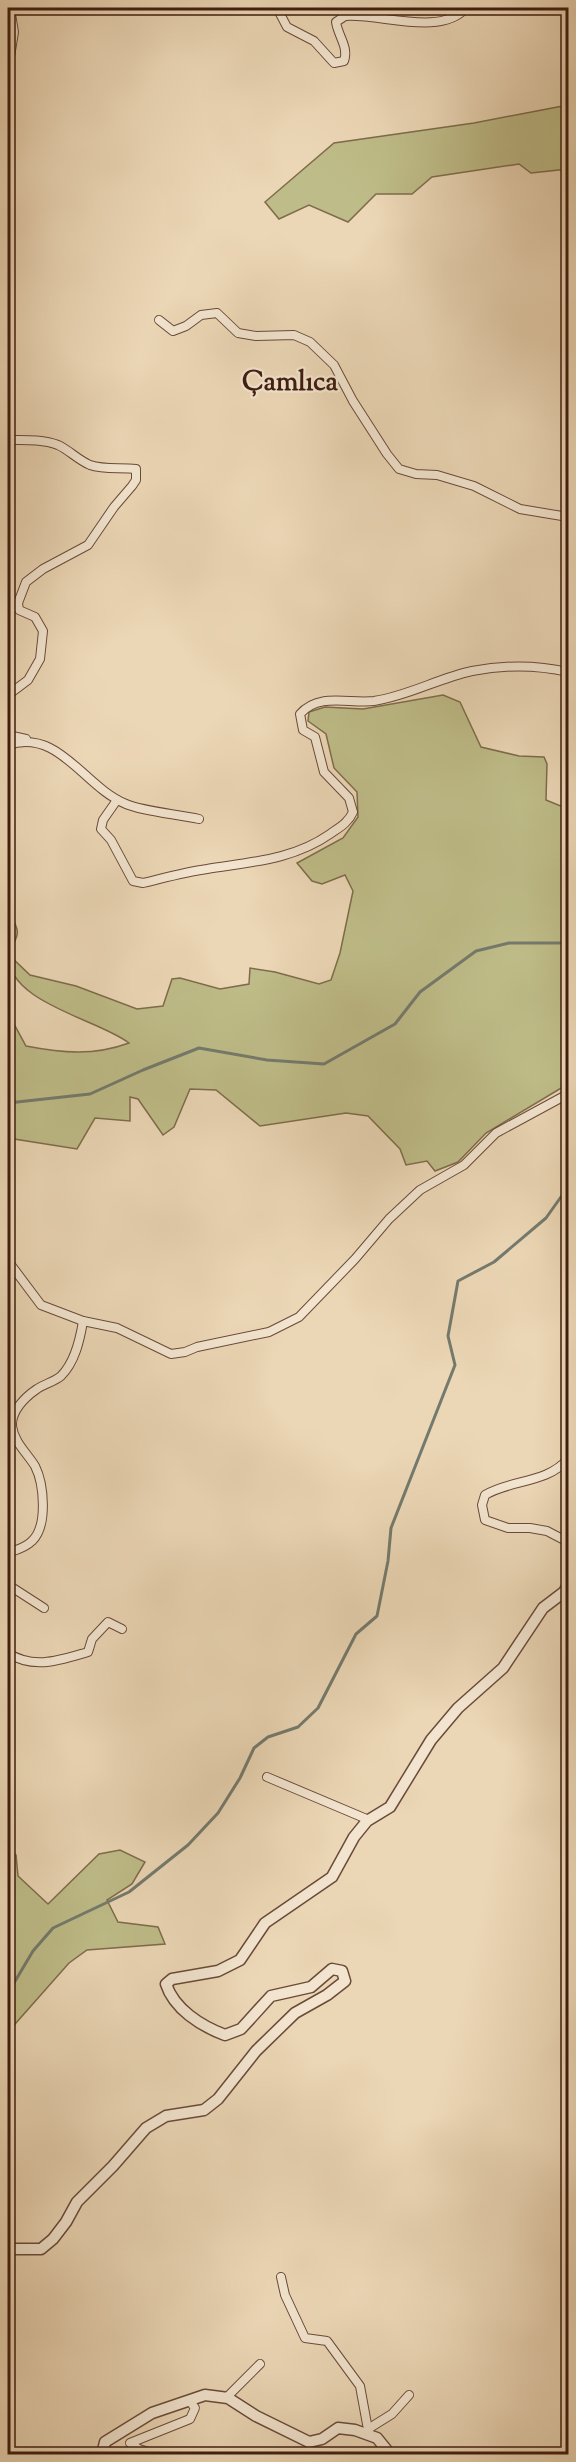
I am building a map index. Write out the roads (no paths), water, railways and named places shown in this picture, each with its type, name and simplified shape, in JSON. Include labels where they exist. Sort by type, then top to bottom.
[{"type":"street","points":[[8,69],[14,32],[10,8]]},
{"type":"street","points":[[277,8],[287,27],[314,41],[334,63],[344,61],[346,55],[344,42],[337,33],[336,22],[345,16],[435,22],[452,19],[466,8]]},
{"type":"street","points":[[159,320],[173,331],[186,326],[201,315],[217,313],[238,333],[256,336],[294,335],[310,342],[334,365],[353,401],[399,470],[437,475],[474,486],[520,509],[568,517]]},
{"type":"street","points":[[8,440],[38,441],[59,446],[89,464],[103,468],[118,466],[136,469],[132,486],[114,507],[88,545],[43,569],[26,582],[18,603],[19,610],[35,617],[43,631],[40,658],[28,680],[8,695]]},
{"type":"street","points":[[117,800],[103,820],[101,829],[111,840],[133,881],[143,883],[301,851],[317,844],[349,821],[353,812],[349,798],[324,772],[315,737],[303,730],[300,714],[306,706],[331,700],[376,701],[471,672],[549,667],[568,672]]},
{"type":"street","points":[[8,735],[35,741],[54,749],[117,800],[129,805],[199,819]]},
{"type":"street","points":[[8,745],[35,741]]},
{"type":"street","points":[[8,1261],[41,1305],[83,1321],[117,1328],[171,1354],[231,1342],[284,1326],[299,1317],[355,1259],[389,1219],[420,1190],[464,1165],[496,1133],[568,1094]]},
{"type":"street","points":[[8,1553],[23,1548],[39,1532],[43,1504],[42,1485],[35,1467],[20,1445],[12,1426],[14,1413],[38,1388],[61,1376],[72,1359],[80,1339],[83,1321]]},
{"type":"street","points":[[568,1459],[560,1468],[539,1479],[494,1490],[485,1495],[482,1505],[485,1520],[496,1526],[547,1531],[568,1542]]},
{"type":"street","points":[[8,2249],[41,2249],[53,2239],[77,2202],[146,2128],[166,2116],[204,2110],[218,2099],[255,2051],[294,2013],[345,1982],[342,1971],[332,1969],[311,1987],[270,1996],[241,2029],[225,2036],[203,2026],[170,1997],[166,1984],[172,1979],[218,1971],[240,1960],[265,1923],[332,1877],[354,1837],[369,1820],[390,1807],[431,1740],[458,1708],[503,1668],[543,1608],[564,1592],[568,1585]]},
{"type":"street","points":[[8,1588],[13,1588],[44,1608]]},
{"type":"street","points":[[8,1653],[28,1662],[54,1662],[88,1652],[92,1639],[108,1622],[122,1629]]},
{"type":"street","points":[[267,1778],[369,1820]]},
{"type":"street","points":[[281,2277],[285,2295],[305,2338],[327,2342],[360,2386],[369,2432]]},
{"type":"street","points":[[226,2398],[260,2364]]},
{"type":"street","points":[[102,2454],[105,2442],[152,2413],[205,2395],[226,2398],[309,2442],[322,2439],[338,2428],[369,2432],[390,2454]]},
{"type":"street","points":[[369,2432],[392,2414],[410,2395]]},
{"type":"street","points":[[155,2454],[139,2449],[130,2443],[190,2419],[195,2408],[189,2400]]},
{"type":"waterway","points":[[8,1103],[90,1094],[199,1048],[267,1060],[324,1064],[395,1024],[420,992],[476,951],[509,943],[568,943]]},
{"type":"waterway","points":[[8,1993],[33,1951],[53,1928],[129,1892],[188,1845],[218,1813],[240,1778],[254,1748],[268,1737],[298,1727],[318,1708],[356,1634],[377,1616],[388,1561],[391,1528],[455,1365],[448,1336],[458,1281],[494,1262],[546,1218],[568,1187]]},
{"type":"district","name":"Çamlıca","points":[[290,381]]}]
